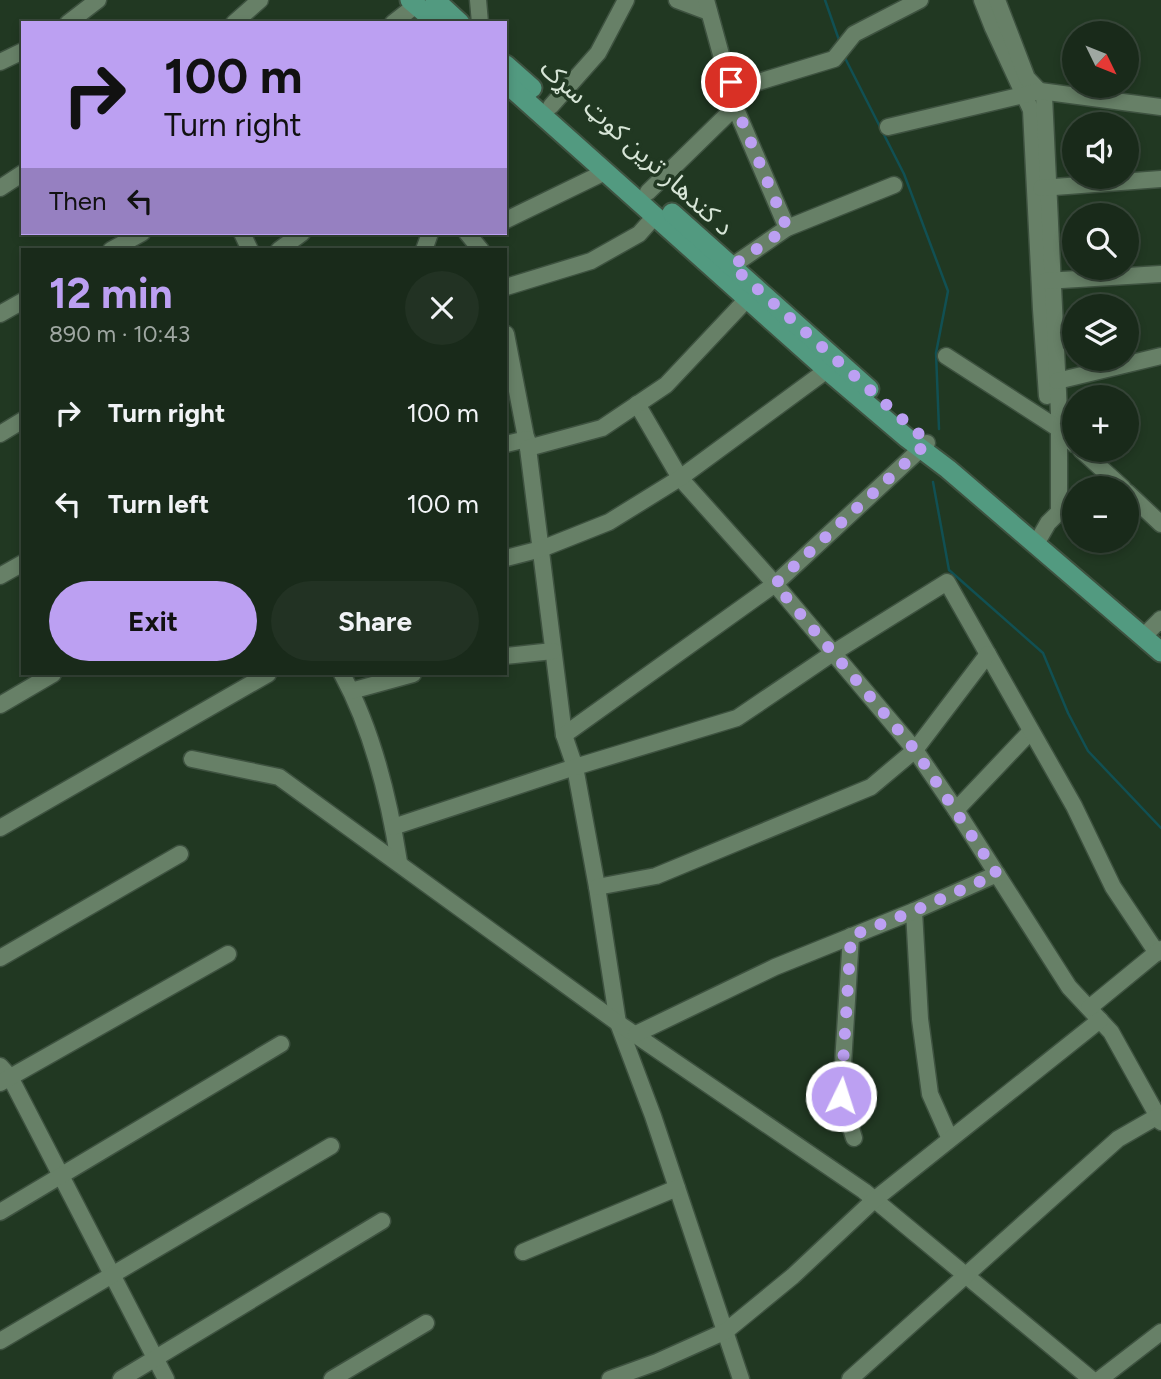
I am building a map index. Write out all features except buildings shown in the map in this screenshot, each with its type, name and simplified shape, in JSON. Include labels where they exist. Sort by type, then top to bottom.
[{"type":"main road","points":[[419,1],[434,21]]},
{"type":"main road","points":[[419,1],[456,21]]},
{"type":"main road","name":"د کندهار ترين کوټ سړک","points":[[507,66],[919,434],[924,446]]},
{"type":"main road","name":"د کندهار ترين کوټ سړک","points":[[507,84],[827,370],[924,446],[1161,652]]},
{"type":"street","points":[[71,21],[98,0]]},
{"type":"street","points":[[236,21],[260,0]]},
{"type":"street","points":[[478,0],[480,21]]},
{"type":"street","points":[[551,106],[598,53],[626,0]]},
{"type":"street","points":[[677,0],[707,6],[736,101],[787,228]]},
{"type":"street","points":[[648,192],[736,101],[742,87],[834,59],[854,34],[920,0]]},
{"type":"street","points":[[982,0],[1032,93]]},
{"type":"street","points":[[997,0],[1032,93],[1031,110],[1042,188],[1054,426]]},
{"type":"street","points":[[395,21],[419,1]]},
{"type":"street","points":[[0,62],[21,52]]},
{"type":"street","points":[[888,127],[1032,93],[1161,107]]},
{"type":"street","points":[[507,220],[606,172]]},
{"type":"street","points":[[0,188],[21,174]]},
{"type":"street","points":[[1042,188],[1161,179]]},
{"type":"street","points":[[732,266],[787,228],[894,186]]},
{"type":"street","points":[[507,287],[591,261],[639,234],[655,215]]},
{"type":"street","points":[[115,248],[138,235]]},
{"type":"street","points":[[282,248],[299,235]]},
{"type":"street","points":[[1046,281],[1161,274]]},
{"type":"street","points":[[1036,544],[1048,523],[1057,381],[1046,281]]},
{"type":"street","points":[[507,444],[527,444],[602,428],[666,385],[748,298]]},
{"type":"street","points":[[0,314],[21,302]]},
{"type":"street","points":[[507,339],[527,444],[564,735],[575,767],[618,1023],[741,1379]]},
{"type":"street","points":[[946,356],[1062,433]]},
{"type":"street","points":[[1057,381],[1161,356]]},
{"type":"street","points":[[507,558],[541,549],[609,522],[680,478],[827,370]]},
{"type":"street","points":[[637,404],[680,478],[775,584],[915,750],[1069,987],[1111,1032],[1159,1119],[1118,1139],[850,1379]]},
{"type":"street","points":[[0,434],[21,421]]},
{"type":"street","points":[[564,735],[775,584],[924,446]]},
{"type":"street","points":[[1094,462],[1110,476]]},
{"type":"street","points":[[1139,503],[1161,524]]},
{"type":"street","points":[[0,576],[21,564]]},
{"type":"street","points":[[393,827],[575,767],[737,718],[833,653],[947,582],[1074,806],[1113,887],[1159,951],[1094,1014],[950,1139],[874,1200],[793,1276],[726,1331],[657,1363],[610,1379]]},
{"type":"street","points":[[1143,637],[1161,619]]},
{"type":"street","points":[[507,656],[554,651]]},
{"type":"street","points":[[597,887],[656,876],[871,787],[915,750],[988,654]]},
{"type":"street","points":[[0,705],[51,675]]},
{"type":"street","points":[[0,828],[266,675]]},
{"type":"street","points":[[343,675],[373,750],[393,827],[398,862]]},
{"type":"street","points":[[351,691],[410,675]]},
{"type":"street","points":[[956,810],[1031,731]]},
{"type":"street","points":[[191,759],[279,777],[618,1023],[874,1200],[1091,1379]]},
{"type":"street","points":[[0,958],[180,854]]},
{"type":"street","points":[[636,1034],[775,967],[997,874]]},
{"type":"street","points":[[914,911],[920,1019],[930,1094],[950,1139]]},
{"type":"street","points":[[851,936],[841,1096],[854,1138]]},
{"type":"street","points":[[166,1379],[61,1175],[3,1075],[228,954]]},
{"type":"street","points":[[0,1212],[281,1044]]},
{"type":"street","points":[[0,1341],[331,1146]]},
{"type":"street","points":[[523,1252],[677,1188]]},
{"type":"street","points":[[121,1379],[382,1221]]},
{"type":"street","points":[[332,1379],[426,1323]]},
{"type":"street","points":[[1100,1379],[1161,1332]]},
{"type":"waterway","points":[[825,0],[839,40]]},
{"type":"waterway","points":[[845,58],[904,174],[948,291],[936,353],[939,429]]},
{"type":"waterway","points":[[933,482],[949,570],[1043,653],[1068,713],[1088,751],[1161,828]]},
{"type":"route","points":[[731,82],[737,96],[736,107],[787,228],[732,266],[927,443],[775,584],[915,750],[997,874],[851,936],[841,1096]]}]
